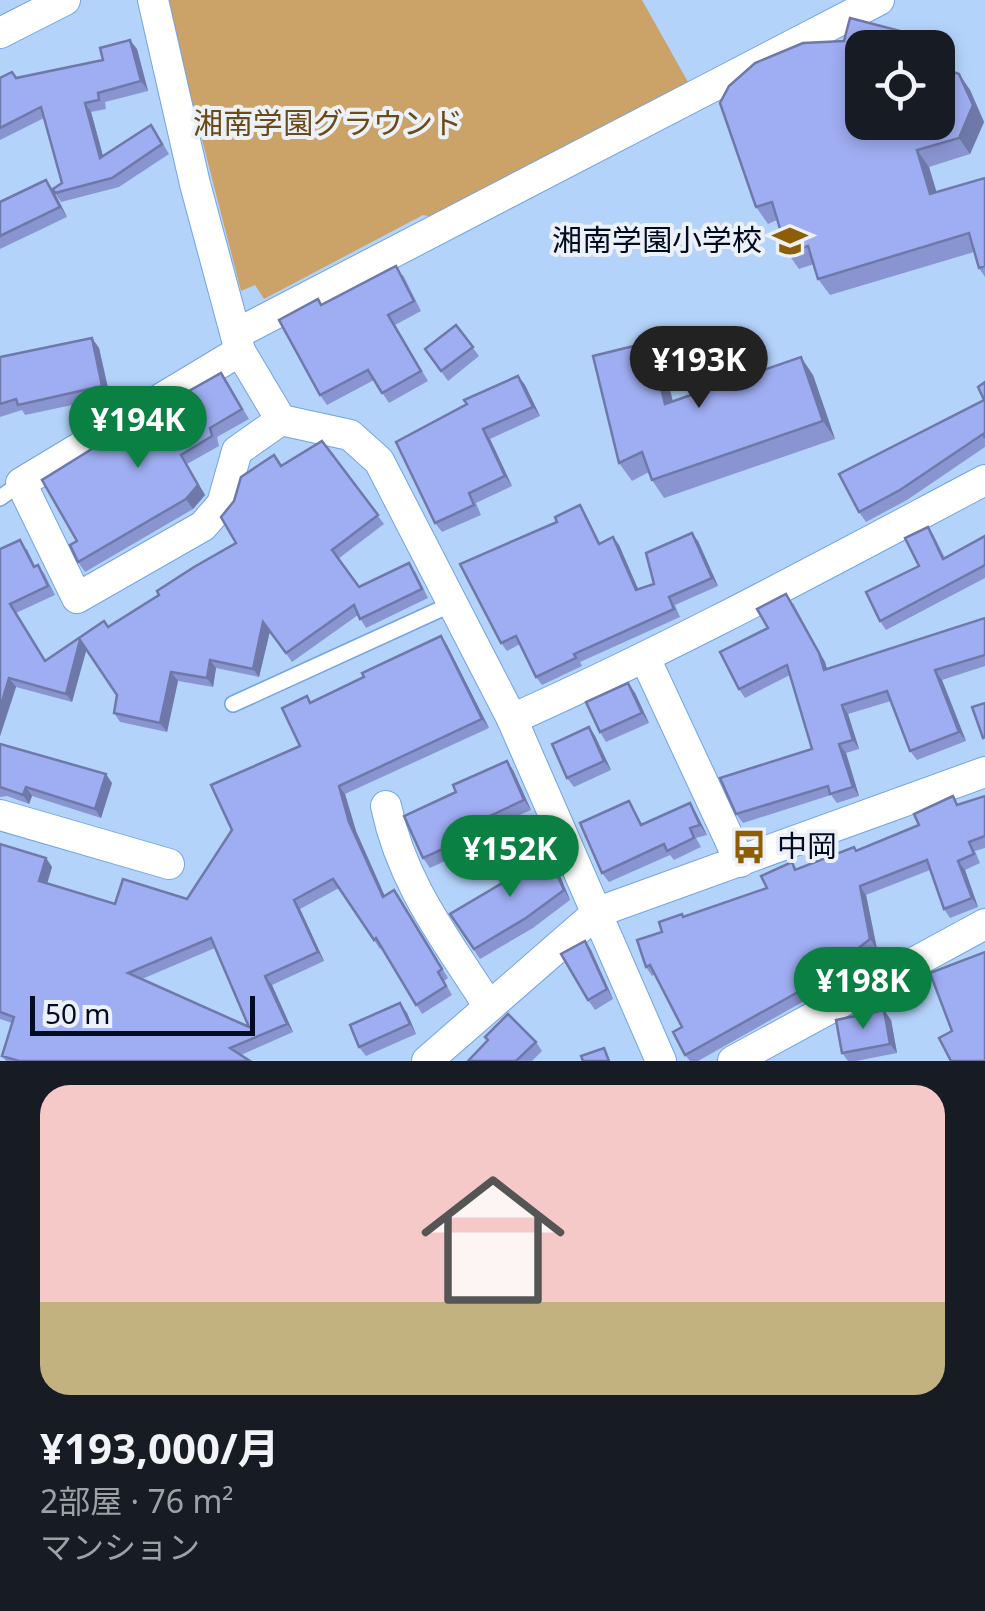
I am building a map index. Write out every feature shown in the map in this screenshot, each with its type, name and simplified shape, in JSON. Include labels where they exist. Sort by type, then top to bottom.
[{"type":"street","points":[[0,33],[65,0]]},
{"type":"street","points":[[153,0],[195,184],[238,342],[281,420]]},
{"type":"street","points":[[662,1061],[512,719],[379,462],[350,436],[281,420],[236,451],[222,504],[202,526],[77,598],[11,490],[238,342],[880,0]]},
{"type":"street","points":[[512,719],[646,658],[985,480]]},
{"type":"street","points":[[646,658],[740,862]]},
{"type":"street","points":[[427,1061],[598,912],[985,772]]},
{"type":"street","points":[[386,806],[408,879],[488,1005]]},
{"type":"street","points":[[0,815],[169,864]]},
{"type":"street","points":[[733,1061],[985,924]]},
{"type":"lane","points":[[233,704],[454,603]]},
{"type":"green space","name":"湘南学園グラウンド","points":[[166,0],[642,0],[688,82],[443,219],[423,215],[264,299],[255,285],[241,291]]},
{"type":"building","points":[[850,18],[896,30],[847,30]]},
{"type":"building","points":[[845,37],[845,140],[952,140],[917,150],[930,194],[985,178],[985,266],[979,268],[969,233],[818,279],[808,246],[787,252],[772,202],[756,207],[720,103],[729,86],[755,63],[803,43],[844,41]]},
{"type":"building","points":[[130,40],[141,81],[98,93],[99,100],[85,103],[100,158],[151,125],[162,144],[112,178],[55,193],[53,189],[62,183],[41,107],[0,128],[0,78],[12,72],[16,78],[103,60],[100,48]]},
{"type":"building","points":[[955,73],[973,105],[959,138],[955,139]]},
{"type":"building","points":[[46,180],[60,207],[0,236],[0,202]]},
{"type":"building","points":[[396,266],[414,301],[388,315],[421,371],[382,393],[368,370],[320,395],[279,320],[318,299],[321,305]]},
{"type":"building","points":[[456,325],[473,347],[441,371],[425,349]]},
{"type":"building","points":[[92,338],[102,386],[18,405],[16,399],[0,404],[0,357]]},
{"type":"building","points":[[650,342],[665,404],[801,357],[823,421],[652,480],[642,452],[619,463],[593,356]]},
{"type":"building","points":[[221,373],[242,409],[210,428],[212,436],[181,455],[198,485],[186,499],[78,562],[70,545],[77,541],[42,480],[108,439],[112,447],[172,413],[166,404]]},
{"type":"building","points":[[518,376],[533,407],[483,429],[505,476],[469,493],[474,505],[435,523],[396,442],[467,404],[464,400]]},
{"type":"building","points":[[985,382],[985,438],[983,434],[900,490],[859,512],[839,474],[984,400],[978,387]]},
{"type":"building","points":[[322,441],[378,515],[332,550],[359,587],[409,563],[422,589],[360,619],[354,605],[286,653],[263,622],[253,669],[210,660],[207,678],[171,672],[160,723],[114,713],[117,695],[80,640],[66,694],[9,678],[0,708],[0,549],[20,540],[48,586],[10,604],[45,661],[104,621],[108,627],[159,595],[157,591],[236,543],[221,517],[234,501],[241,477],[274,455],[281,466]]},
{"type":"building","points":[[580,505],[599,544],[613,537],[636,590],[654,584],[646,553],[692,533],[712,578],[669,597],[674,609],[574,654],[576,658],[536,677],[516,636],[501,643],[460,564],[557,522],[555,517]]},
{"type":"building","points":[[928,527],[943,559],[985,536],[985,565],[880,621],[866,592],[919,566],[905,538]]},
{"type":"building","points":[[786,594],[819,653],[824,670],[985,618],[985,655],[935,670],[959,732],[910,751],[887,691],[842,705],[853,740],[839,744],[853,787],[830,794],[828,786],[736,814],[720,778],[812,749],[787,665],[739,689],[720,652],[768,628],[757,609]]},
{"type":"building","points":[[441,636],[482,719],[339,786],[349,822],[383,897],[394,890],[442,969],[438,972],[446,986],[416,1005],[376,938],[333,879],[294,900],[318,952],[265,976],[287,1024],[230,1048],[250,1061],[19,1061],[2,1056],[14,1017],[0,1012],[0,844],[46,858],[39,881],[115,904],[123,879],[187,899],[232,830],[211,785],[300,746],[282,708],[307,696],[310,703],[364,677],[362,673]],"holes":[[[211,938],[249,1027],[128,973]]]},
{"type":"building","points":[[628,683],[642,713],[600,732],[586,702]]},
{"type":"building","points":[[985,703],[985,737],[983,738],[972,707]]},
{"type":"building","points":[[589,727],[604,761],[567,778],[552,744]]},
{"type":"building","points":[[0,744],[106,774],[95,809],[26,787],[23,795],[0,787]]},
{"type":"building","points":[[507,761],[524,800],[464,828],[469,837],[423,858],[404,816],[456,792],[453,785]]},
{"type":"building","points":[[953,796],[957,805],[985,796],[985,836],[969,842],[974,854],[958,861],[972,898],[944,909],[927,860],[860,886],[870,939],[816,982],[685,1055],[673,1032],[682,1027],[650,965],[646,967],[637,940],[662,932],[659,922],[767,888],[761,876],[792,862],[795,870],[919,825],[914,814]]},
{"type":"building","points":[[629,801],[641,825],[690,803],[700,825],[690,828],[694,838],[667,851],[664,844],[602,873],[580,823]]},
{"type":"building","points":[[539,846],[564,890],[474,949],[450,914],[516,875],[510,867]]},
{"type":"building","points":[[585,941],[607,989],[588,1000],[561,954]]},
{"type":"building","points":[[985,952],[985,1061],[951,1061],[939,1038],[952,1031],[930,973]]},
{"type":"building","points":[[400,1003],[410,1024],[359,1047],[350,1025]]},
{"type":"building","points":[[884,1010],[890,1044],[842,1053],[836,1020]]},
{"type":"building","points":[[508,1014],[536,1042],[516,1061],[468,1061],[488,1040],[485,1037]]},
{"type":"building","points":[[604,1048],[609,1061],[583,1061],[581,1056]]},
{"type":"place","name":"湘南学園小学校","points":[[790,241]]},
{"type":"place","name":"中岡","points":[[749,847]]}]
